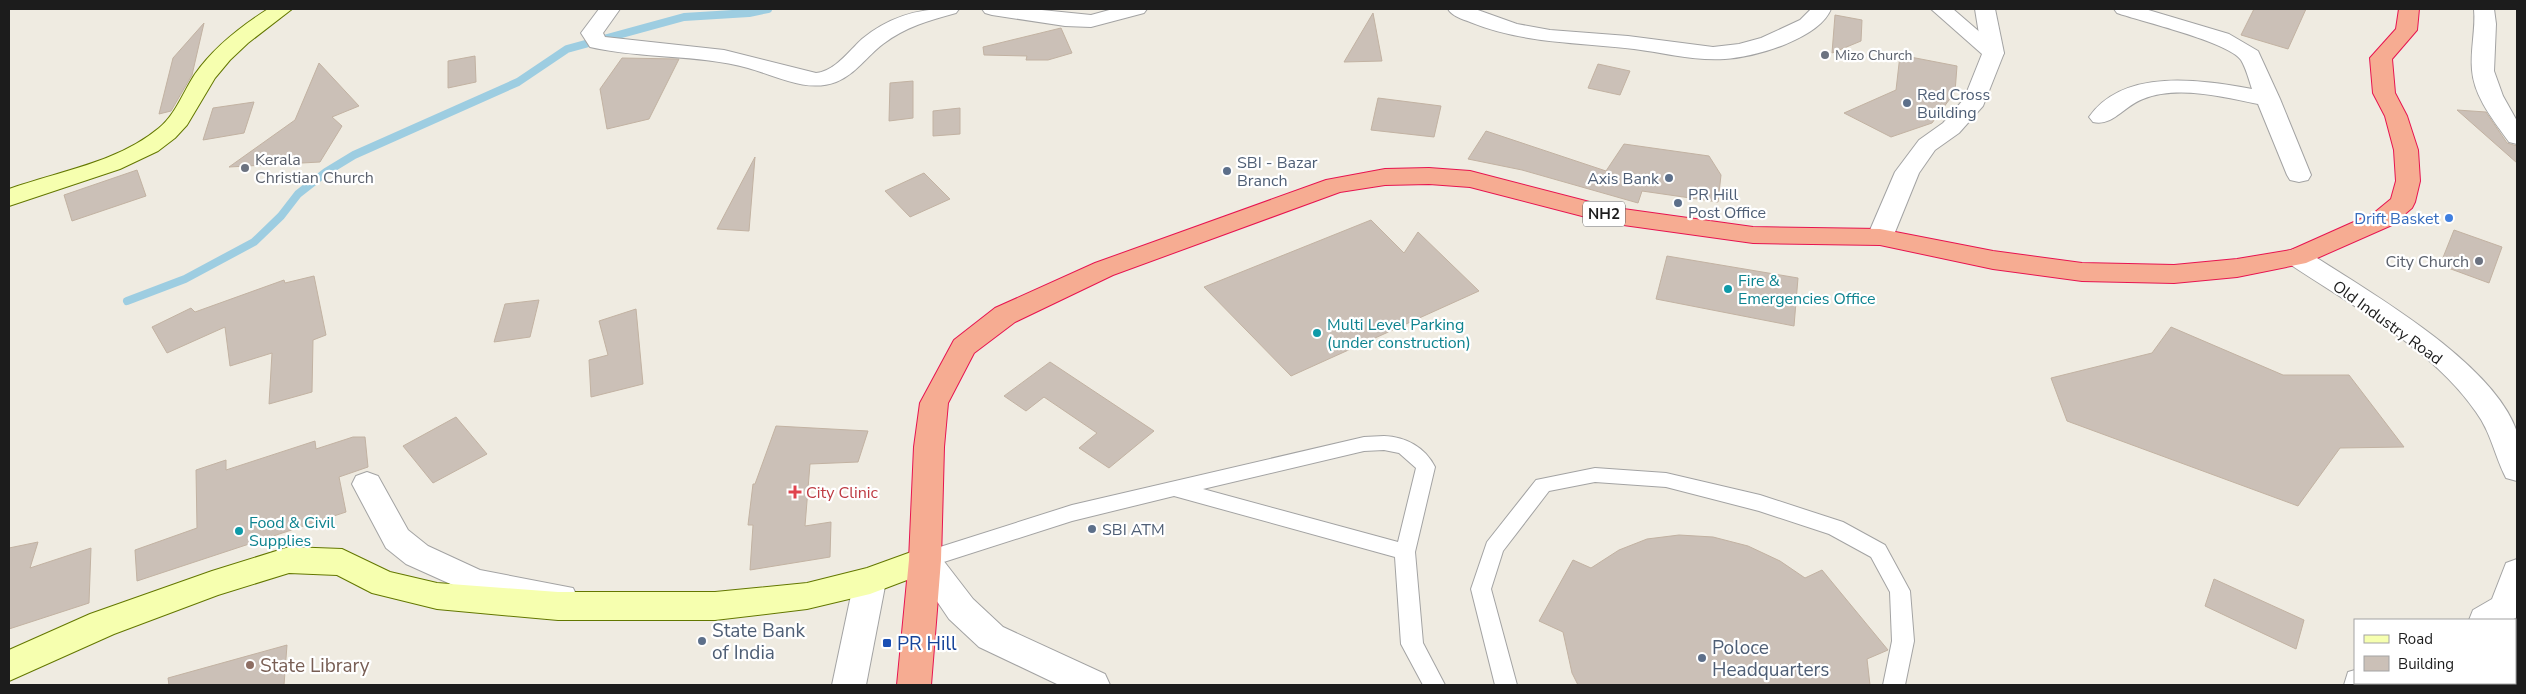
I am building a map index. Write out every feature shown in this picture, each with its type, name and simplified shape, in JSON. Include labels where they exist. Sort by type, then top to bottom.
[{"type":"highway","name":"NH2","points":[[914,685],[925,560],[929,447],[934,403],[964,347],[1005,315],[1104,270],[1335,185],[1385,178],[1429,176],[1470,179],[1609,215],[1753,235],[1880,237],[1993,260],[2082,272],[2174,274],[2237,268],[2297,257],[2383,219],[2403,202],[2408,181],[2406,150],[2396,116],[2384,93],[2381,58],[2406,30],[2408,9]]},
{"type":"main road","points":[[9,198],[120,162],[167,133],[182,116],[205,76],[238,38],[266,17],[282,9]]},
{"type":"main road","points":[[9,666],[102,624],[212,584],[289,560],[342,562],[382,584],[436,596],[558,606],[716,606],[807,596],[870,581],[925,560]]},
{"type":"street","points":[[610,9],[592,32],[598,42],[619,46],[718,55],[746,60],[808,80],[822,79],[842,70],[876,39],[902,24],[932,12],[949,9]]},
{"type":"street","points":[[992,9],[1065,20],[1091,21],[1137,9]]},
{"type":"street","points":[[1458,9],[1505,28],[1530,34],[1636,43],[1688,52],[1722,53],[1740,51],[1776,40],[1811,22],[1819,15],[1821,9]]},
{"type":"street","points":[[1941,9],[1993,53]]},
{"type":"street","points":[[1880,237],[1907,172],[1927,145],[1951,128],[1975,101],[1993,53],[1985,9]]},
{"type":"street","points":[[2124,9],[2221,39],[2250,56],[2299,174]]},
{"type":"street","points":[[2484,9],[2485,48],[2483,72],[2496,105],[2517,137]]},
{"type":"street","points":[[2101,117],[2115,102],[2128,96],[2169,88],[2213,90],[2269,99]]},
{"type":"street","name":"Old Industry Road","points":[[2297,257],[2416,338],[2480,396],[2502,431],[2517,470]]},
{"type":"street","points":[[367,484],[397,539],[417,555],[475,582],[523,589],[596,606]]},
{"type":"street","points":[[925,560],[961,609],[992,637],[1093,685]]},
{"type":"street","points":[[2487,619],[2506,608],[2517,572]]},
{"type":"street","points":[[849,685],[870,581]]},
{"type":"lane","points":[[925,560],[1072,514],[1364,444],[1387,442],[1413,450],[1426,467],[1405,552],[1412,644],[1434,685]]},
{"type":"lane","points":[[1506,685],[1481,589],[1494,548],[1543,485],[1595,475],[1666,480],[1760,503],[1836,528],[1878,551],[1900,591],[1903,641],[1894,685]]},
{"type":"lane","points":[[1178,490],[1405,552]]},
{"type":"building","points":[[2254,9],[2306,9],[2288,49],[2241,35]]},
{"type":"building","points":[[1373,13],[1382,61],[1344,62]]},
{"type":"building","points":[[1835,15],[1862,20],[1861,41],[1832,53]]},
{"type":"building","points":[[204,23],[192,75],[171,111],[159,114],[173,58]]},
{"type":"building","points":[[1061,28],[1072,53],[1048,60],[1026,60],[1027,56],[984,55],[983,47]]},
{"type":"building","name":"Red Cross Building","points":[[1900,55],[1957,66],[1955,92],[1932,123],[1891,137],[1844,113],[1896,90]]},
{"type":"building","points":[[475,56],[476,82],[448,88],[448,61]]},
{"type":"building","points":[[622,58],[679,59],[649,119],[607,129],[600,89]]},
{"type":"building","points":[[319,63],[359,106],[332,117],[342,126],[320,162],[229,167],[295,120]]},
{"type":"building","points":[[1598,64],[1630,71],[1620,95],[1588,88]]},
{"type":"building","points":[[913,81],[913,118],[889,121],[890,83]]},
{"type":"building","points":[[1378,98],[1441,106],[1434,137],[1371,130]]},
{"type":"building","points":[[254,102],[244,133],[203,140],[213,108]]},
{"type":"building","points":[[960,108],[960,134],[933,136],[933,111]]},
{"type":"building","points":[[2457,110],[2486,112],[2507,143],[2517,146],[2517,163]]},
{"type":"building","points":[[1486,131],[1606,171],[1624,144],[1709,156],[1721,175],[1718,202],[1642,191],[1638,203],[1522,170],[1468,159]]},
{"type":"building","points":[[755,157],[749,231],[717,229]]},
{"type":"building","points":[[137,170],[146,196],[72,221],[64,195]]},
{"type":"building","points":[[924,173],[950,199],[910,217],[885,191]]},
{"type":"building","name":"Multi Level Parking (under construction)","points":[[1371,220],[1404,253],[1418,232],[1479,291],[1291,376],[1204,287]]},
{"type":"building","points":[[2454,230],[2502,247],[2489,283],[2440,265]]},
{"type":"building","name":"Fire & Emergencies Office","points":[[1667,256],[1798,278],[1794,326],[1656,299]]},
{"type":"building","points":[[314,276],[326,335],[313,340],[312,392],[269,404],[272,353],[230,366],[225,327],[167,353],[152,327],[191,308],[195,312],[284,280],[285,283]]},
{"type":"building","points":[[539,300],[530,337],[494,342],[505,304]]},
{"type":"building","points":[[636,309],[643,384],[591,397],[589,360],[608,355],[599,321]]},
{"type":"building","points":[[2171,327],[2283,375],[2349,375],[2404,447],[2340,448],[2298,506],[2067,421],[2051,378],[2152,353]]},
{"type":"building","points":[[1050,362],[1154,431],[1109,468],[1079,448],[1097,433],[1044,397],[1026,411],[1004,396]]},
{"type":"building","points":[[456,417],[487,454],[433,483],[403,446]]},
{"type":"building","points":[[776,426],[868,431],[858,462],[810,464],[805,526],[831,522],[830,557],[750,570],[753,525],[748,525],[753,484],[755,484]]},
{"type":"building","points":[[353,437],[365,437],[368,467],[339,477],[346,512],[137,581],[135,550],[197,528],[196,470],[226,460],[226,470],[315,441],[316,449]]},
{"type":"building","points":[[1679,535],[1713,537],[1748,546],[1780,561],[1805,578],[1822,570],[1888,650],[1867,659],[1870,685],[1578,685],[1572,673],[1563,632],[1539,621],[1573,560],[1591,568],[1619,550],[1647,539]]},
{"type":"building","points":[[38,542],[30,568],[91,548],[89,603],[9,629],[9,548]]},
{"type":"building","points":[[2214,579],[2304,620],[2296,649],[2205,606]]},
{"type":"building","name":"State Library","points":[[287,645],[284,685],[169,685],[168,678]]},
{"type":"waterway","points":[[127,301],[185,279],[254,242],[281,216],[298,194],[326,172],[354,155],[518,82],[567,49],[684,17],[749,13],[768,9]]},
{"type":"place","name":"Mizo Church","points":[[1825,55]]},
{"type":"place","name":"Red Cross Building","points":[[1907,103]]},
{"type":"place","name":"Kerala Christian Church","points":[[245,168]]},
{"type":"place","name":"SBI - Bazar Branch","points":[[1227,171]]},
{"type":"place","name":"Axis Bank","points":[[1669,178]]},
{"type":"place","name":"PR Hill Post Office","points":[[1678,203]]},
{"type":"place","name":"Drift Basket","points":[[2449,218]]},
{"type":"place","name":"City Church","points":[[2479,261]]},
{"type":"place","name":"Fire & Emergencies Office","points":[[1728,289]]},
{"type":"place","name":"Multi Level Parking (under construction)","points":[[1317,333]]},
{"type":"place","name":"City Clinic","points":[[795,492]]},
{"type":"place","name":"SBI ATM","points":[[1092,529]]},
{"type":"place","name":"Food & Civil Supplies","points":[[239,531]]},
{"type":"place","name":"State Bank of India","points":[[702,641]]},
{"type":"place","name":"PR Hill","points":[[887,643]]},
{"type":"place","name":"Poloce Headquarters","points":[[1702,658]]},
{"type":"place","name":"State Library","points":[[250,665]]}]
